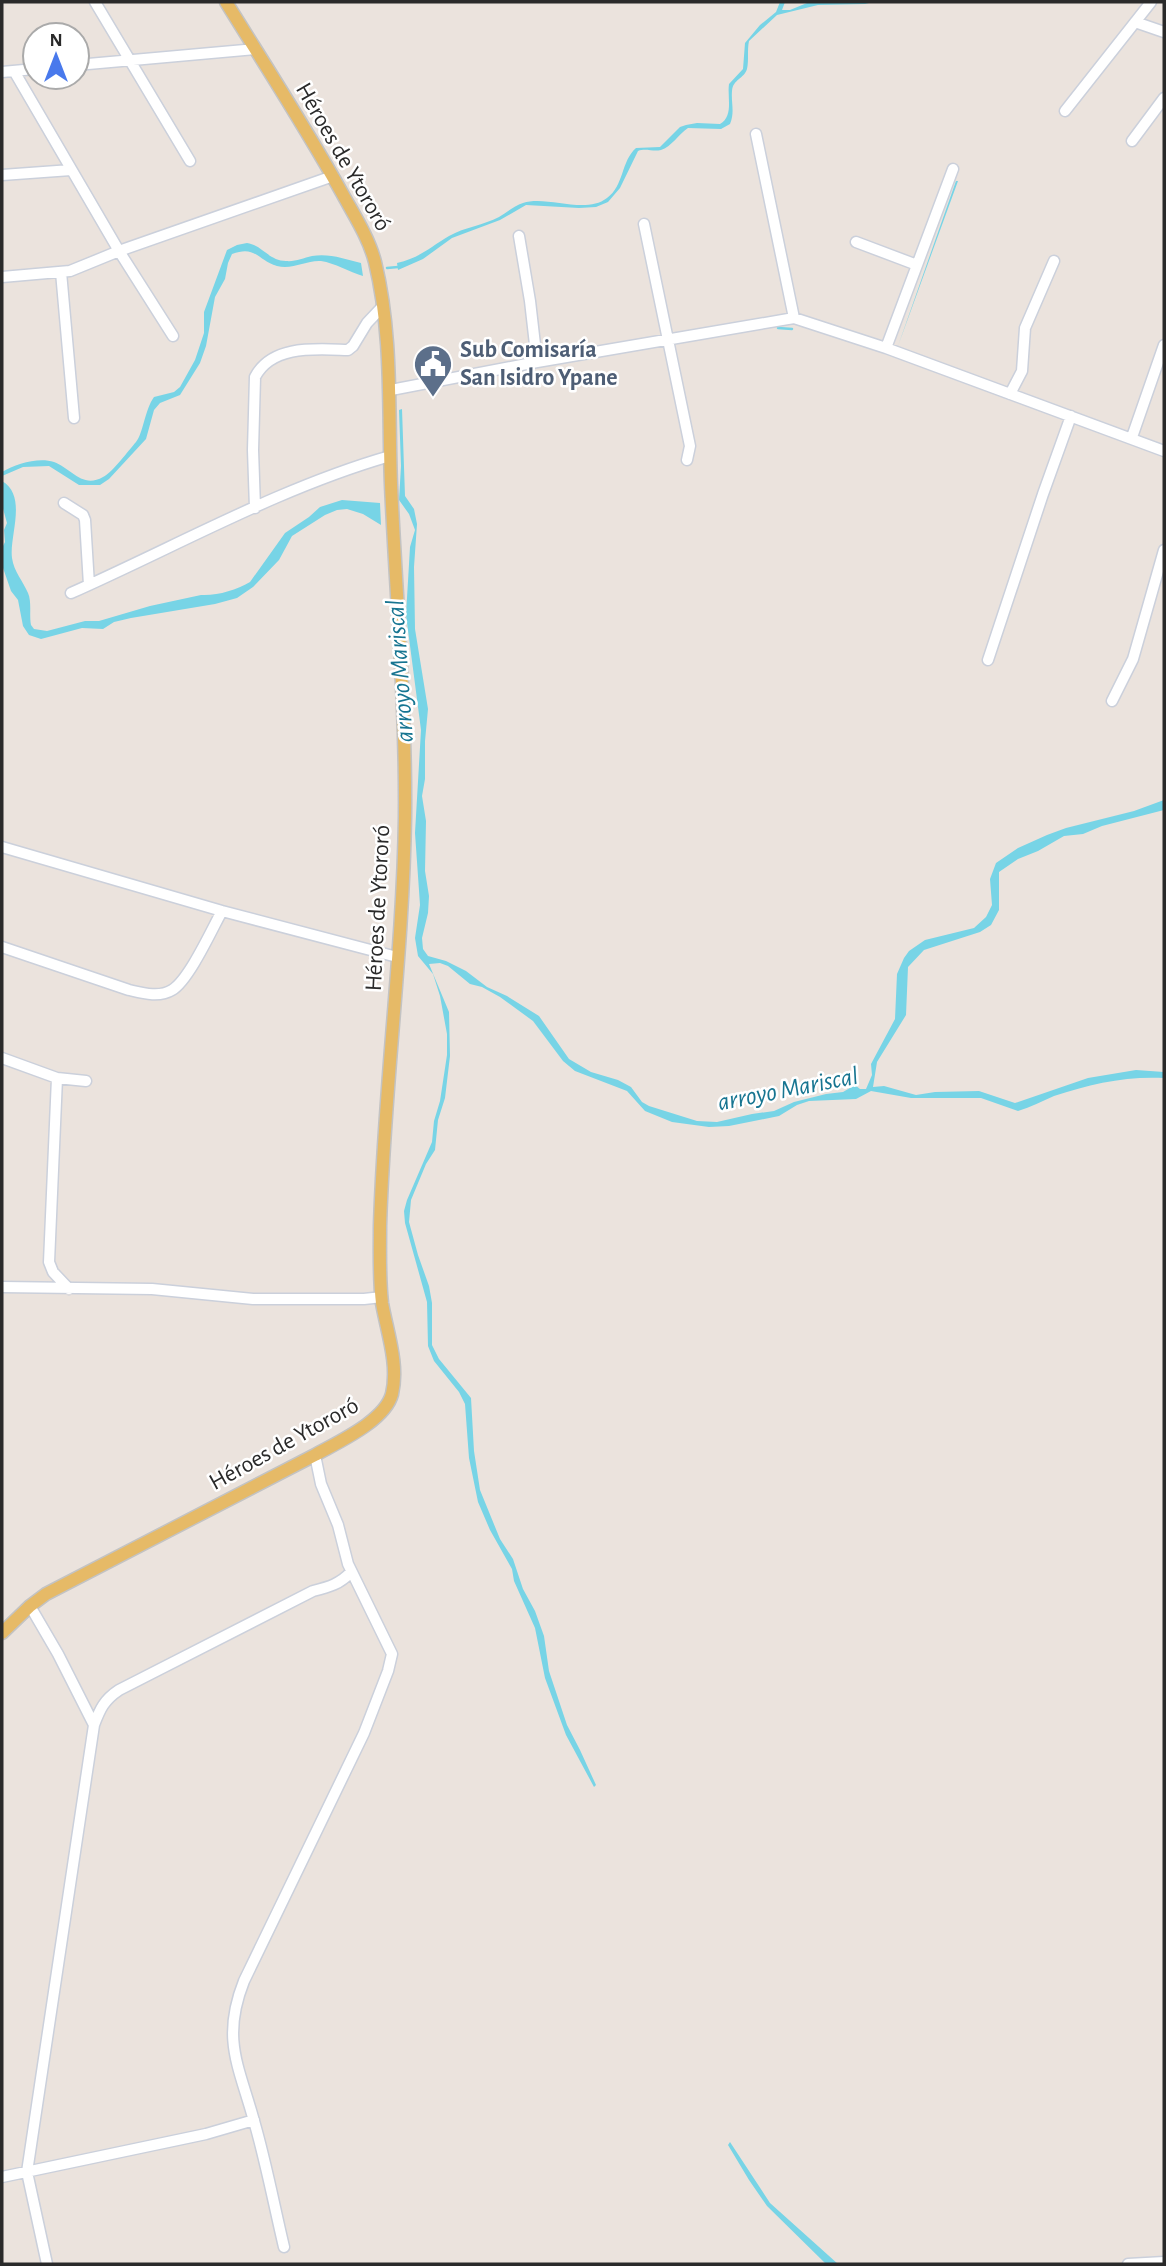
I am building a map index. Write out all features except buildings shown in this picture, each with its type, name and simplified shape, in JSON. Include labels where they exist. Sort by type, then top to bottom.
[{"type":"main road","name":"Héroes de Ytororó","points":[[2,1633],[30,1606],[88,1571],[315,1455],[381,1413],[392,1392],[393,1358],[382,1297],[380,1227],[405,818],[403,703],[390,456],[391,390],[383,306],[375,261],[368,242],[333,176],[226,2]]},
{"type":"street","points":[[96,2],[190,161]]},
{"type":"street","points":[[1065,111],[1151,2]]},
{"type":"street","points":[[1135,22],[1164,32]]},
{"type":"street","points":[[91,64],[256,49]]},
{"type":"street","points":[[2,72],[21,70]]},
{"type":"street","points":[[14,71],[119,251],[173,336]]},
{"type":"street","points":[[1132,141],[1164,97]]},
{"type":"street","points":[[755,134],[794,318]]},
{"type":"street","points":[[2,175],[71,170]]},
{"type":"street","points":[[886,348],[953,170]]},
{"type":"street","points":[[2,278],[79,268],[119,251],[333,176]]},
{"type":"street","points":[[645,224],[690,446],[687,460]]},
{"type":"street","points":[[519,236],[537,362]]},
{"type":"street","points":[[856,242],[917,265]]},
{"type":"street","points":[[1010,394],[1022,371],[1025,328],[1054,261]]},
{"type":"street","points":[[61,272],[75,418]]},
{"type":"street","points":[[255,508],[253,425],[255,377],[260,368],[279,355],[293,351],[348,350],[383,306]]},
{"type":"street","points":[[391,390],[794,318],[886,348],[1164,451]]},
{"type":"street","points":[[1132,437],[1164,345]]},
{"type":"street","points":[[988,660],[1042,494],[1071,416]]},
{"type":"street","points":[[71,593],[255,508],[337,473],[390,456]]},
{"type":"street","points":[[64,503],[83,514],[85,520],[89,585]]},
{"type":"street","points":[[1112,701],[1133,659],[1164,550]]},
{"type":"street","points":[[2,847],[222,911],[397,957]]},
{"type":"street","points":[[2,947],[129,990],[156,994],[172,990],[183,979],[222,911]]},
{"type":"street","points":[[2,1058],[57,1078],[86,1082]]},
{"type":"street","points":[[57,1078],[50,1262],[53,1272],[69,1289]]},
{"type":"street","points":[[2,1287],[152,1289],[253,1299],[382,1297]]},
{"type":"street","points":[[284,2246],[254,2120],[240,2081],[233,2044],[234,2005],[365,1733],[392,1654],[351,1572],[338,1525],[321,1484],[315,1455]]},
{"type":"street","points":[[47,2264],[27,2172],[94,1726],[101,1706],[119,1690],[313,1591],[335,1586],[351,1572]]},
{"type":"street","points":[[30,1606],[58,1654],[94,1726]]},
{"type":"street","points":[[2,2177],[206,2134],[254,2120]]},
{"type":"street","points":[[1128,2264],[1164,2262]]},
{"type":"water","points":[[780,2],[785,2],[782,10],[790,10],[807,3],[873,2],[818,5],[777,15],[749,41],[747,69],[733,87],[730,124],[721,129],[688,128],[665,148],[638,151],[620,188],[608,202],[596,207],[579,208],[526,205],[500,220],[452,238],[423,259],[398,270],[397,263],[419,255],[455,233],[499,217],[523,203],[598,203],[613,193],[631,153],[636,148],[660,147],[680,127],[686,125],[720,124],[727,116],[729,84],[743,69],[745,43],[760,25],[776,12]]},
{"type":"water","points":[[956,181],[958,181],[898,346]]},
{"type":"water","points":[[247,243],[280,260],[293,261],[325,255],[361,263],[363,276],[321,261],[283,267],[252,252],[232,254],[225,279],[215,297],[200,363],[180,395],[160,403],[154,410],[146,439],[109,479],[100,485],[79,485],[49,466],[23,467],[2,476],[2,472],[14,466],[41,460],[54,462],[89,481],[103,477],[111,471],[138,438],[154,397],[174,392],[180,387],[195,360],[204,333],[204,312],[227,250]]},
{"type":"water","points":[[402,409],[405,496],[414,509],[417,524],[414,567],[415,629],[428,709],[422,796],[426,821],[425,871],[429,896],[422,938],[423,949],[428,956],[466,971],[487,987],[539,1016],[569,1059],[591,1072],[631,1087],[642,1102],[649,1106],[697,1121],[717,1122],[774,1111],[794,1102],[843,1092],[855,1085],[866,1089],[872,1075],[871,1064],[895,1019],[897,974],[904,958],[925,940],[974,928],[986,917],[992,905],[990,879],[996,863],[1018,848],[1047,835],[1164,800],[1164,810],[1102,826],[1083,834],[1064,836],[1018,859],[999,872],[999,910],[991,925],[980,932],[924,950],[908,967],[906,1015],[877,1062],[873,1087],[884,1086],[916,1095],[979,1091],[1015,1103],[1088,1078],[1136,1070],[1164,1072],[1164,1078],[1122,1080],[1081,1088],[1018,1111],[981,1098],[911,1098],[871,1091],[856,1099],[809,1101],[779,1116],[729,1126],[709,1127],[672,1122],[645,1111],[627,1091],[575,1071],[563,1061],[533,1021],[500,997],[470,984],[448,966],[440,963],[429,964],[449,1012],[450,1056],[435,1150],[411,1200],[409,1222],[429,1286],[432,1303],[432,1345],[439,1359],[471,1398],[474,1451],[480,1490],[535,1611],[544,1636],[549,1671],[567,1725],[596,1785],[594,1787],[566,1735],[545,1678],[535,1628],[514,1581],[512,1569],[478,1502],[469,1458],[465,1404],[459,1392],[434,1361],[428,1346],[427,1302],[405,1223],[407,1200],[432,1142],[447,1055],[447,1034],[433,974],[418,956],[415,938],[420,905],[415,833],[421,730],[406,615],[410,547],[415,530],[409,514],[399,500],[399,410]]},
{"type":"water","points":[[2,481],[14,496],[16,517],[12,558],[29,597],[31,625],[34,629],[47,631],[239,588],[250,582],[285,533],[320,507],[342,500],[380,503],[381,525],[363,514],[347,509],[337,510],[292,536],[279,560],[253,587],[237,598],[131,618],[114,622],[103,629],[82,628],[41,639],[29,635],[23,626],[18,600],[11,591],[2,565],[4,530],[7,523],[2,505]]},
{"type":"water","points":[[730,2142],[770,2203],[838,2264],[826,2264],[767,2206],[728,2145]]},
{"type":"waterway","points":[[387,268],[398,267]]},
{"type":"waterway","points":[[778,328],[792,329]]},
{"type":"place","name":"Sub Comisaría San Isidro Ypane","points":[[433,398]]},
{"type":"water label","name":"arroyo Mariscal","points":[[400,671]]},
{"type":"water label","name":"arroyo Mariscal","points":[[788,1089]]}]
